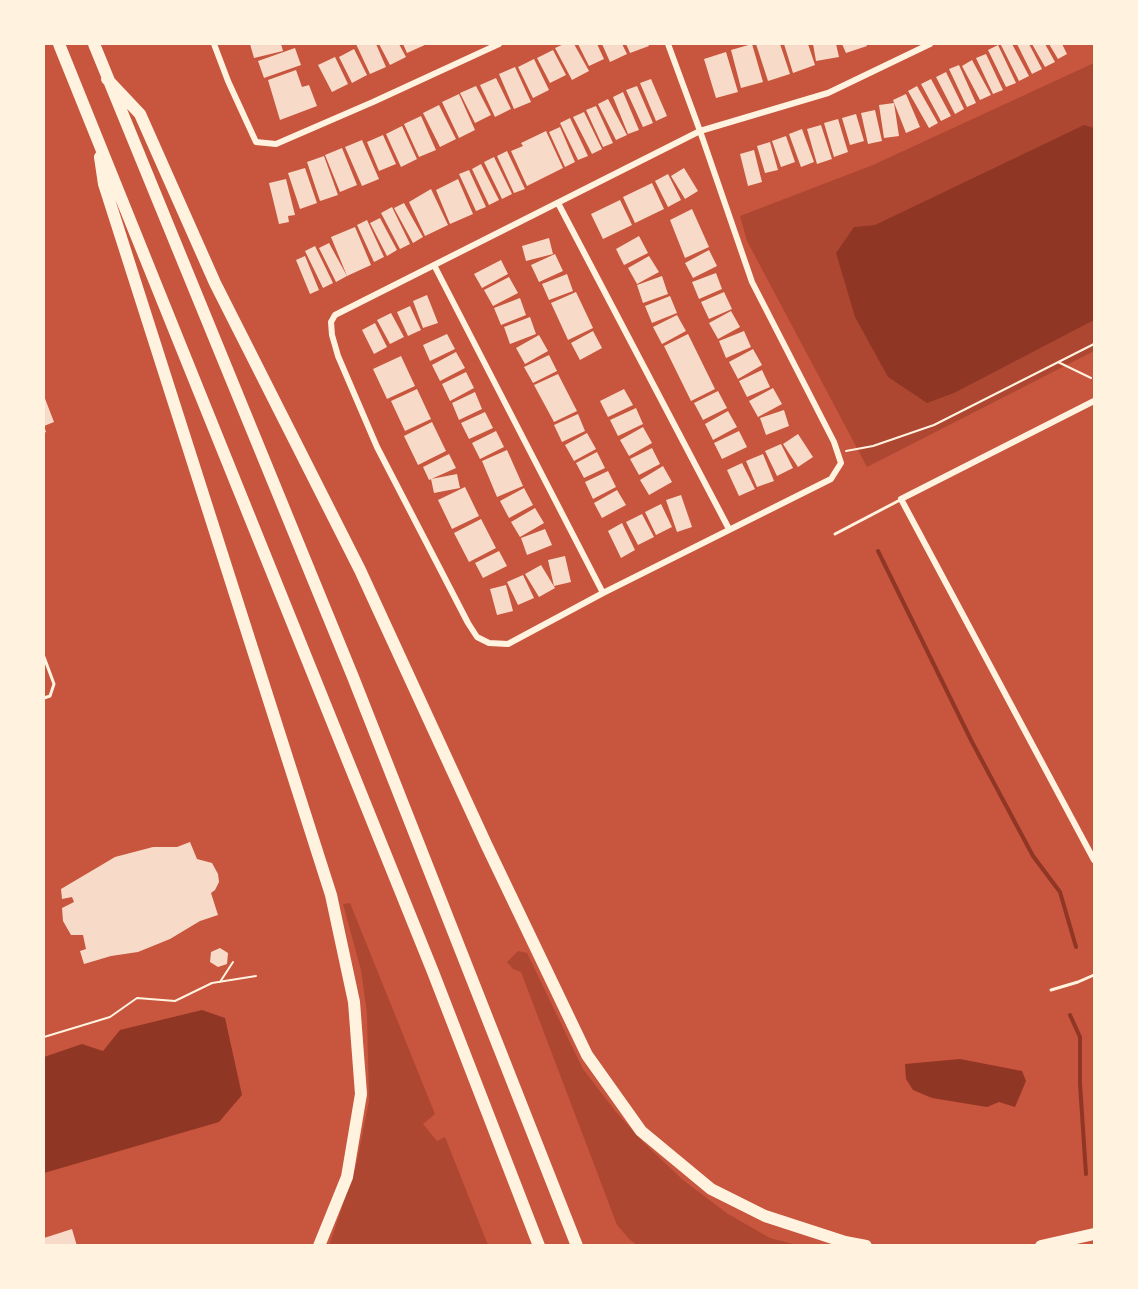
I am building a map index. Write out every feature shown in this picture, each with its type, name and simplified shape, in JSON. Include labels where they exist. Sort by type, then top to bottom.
[{"type":"highway","points":[[59,44],[428,961],[539,1245]]},
{"type":"highway","points":[[94,44],[357,688],[577,1245]]},
{"type":"highway","points":[[108,79],[140,114],[215,283],[360,570],[481,833],[587,1054],[641,1131],[711,1189],[765,1216],[845,1242],[866,1245]]},
{"type":"highway","points":[[99,141],[104,184],[331,895],[354,1002],[361,1094],[347,1177],[319,1245]]},
{"type":"highway","points":[[1041,1245],[1095,1233]]},
{"type":"street","points":[[214,44],[256,142],[276,144],[499,44]]},
{"type":"street","points":[[668,44],[700,131],[752,282],[834,442],[840,463],[831,478],[603,593],[508,644],[489,643],[477,637],[468,623],[377,447],[338,356],[331,322],[335,315],[700,131],[828,93],[930,44]]},
{"type":"street","points":[[558,203],[729,529]]},
{"type":"street","points":[[434,265],[603,593]]},
{"type":"street","points":[[1095,401],[901,499],[1095,860]]},
{"type":"lane","points":[[835,534],[901,499]]},
{"type":"lane","points":[[44,657],[54,684],[50,696],[44,698]]},
{"type":"lane","points":[[1051,990],[1095,975]]},
{"type":"path","points":[[837,452],[873,446],[934,425],[1095,344]]},
{"type":"path","points":[[1058,362],[1091,378]]},
{"type":"path","points":[[220,982],[233,962]]},
{"type":"path","points":[[44,1037],[110,1017],[137,998],[175,1001],[212,983],[256,976]]},
{"type":"path","points":[[1095,1040],[1095,1127]]},
{"type":"shaded area","points":[[1094,63],[1094,351],[867,467],[747,241],[740,216],[873,165]]},
{"type":"shaded area","points":[[1084,125],[1094,128],[1094,320],[954,393],[927,403],[888,377],[855,317],[836,253],[854,227],[875,225]]},
{"type":"shaded area","points":[[350,903],[435,1114],[423,1124],[437,1141],[445,1137],[488,1245],[329,1246],[356,1166],[369,1101],[367,1014],[361,970],[343,904]]},
{"type":"shaded area","points":[[518,951],[527,953],[583,1069],[616,1112],[643,1142],[683,1180],[728,1214],[770,1238],[797,1245],[638,1246],[629,1239],[617,1225],[521,972],[513,969],[507,962]]},
{"type":"shaded area","points":[[202,1010],[225,1018],[242,1095],[219,1122],[44,1173],[44,1057],[82,1044],[103,1051],[120,1030]]},
{"type":"shaded area","points":[[960,1059],[1022,1071],[1026,1081],[1015,1107],[999,1102],[987,1107],[932,1098],[913,1090],[906,1079],[905,1064]]},
{"type":"building","points":[[250,44],[281,44],[283,51],[254,58]]},
{"type":"building","points":[[356,44],[376,44],[386,67],[370,74]]},
{"type":"building","points":[[379,44],[399,44],[406,57],[390,65]]},
{"type":"building","points":[[403,44],[427,44],[407,53]]},
{"type":"building","points":[[564,44],[574,44],[589,71],[572,80],[555,48]]},
{"type":"building","points":[[578,44],[597,44],[604,59],[589,66]]},
{"type":"building","points":[[602,44],[622,44],[627,54],[610,62]]},
{"type":"building","points":[[626,44],[648,44],[649,46],[630,53]]},
{"type":"building","points":[[752,44],[763,82],[741,88],[731,50]]},
{"type":"building","points":[[756,44],[780,44],[790,74],[768,81]]},
{"type":"building","points":[[784,44],[808,44],[815,65],[793,73]]},
{"type":"building","points":[[813,44],[836,44],[839,57],[816,61]]},
{"type":"building","points":[[842,44],[866,44],[867,46],[846,53]]},
{"type":"building","points":[[1012,44],[1029,76],[1019,81],[1001,45]]},
{"type":"building","points":[[1017,44],[1029,44],[1042,69],[1032,74]]},
{"type":"building","points":[[1032,44],[1045,44],[1055,62],[1045,67]]},
{"type":"building","points":[[1049,44],[1062,44],[1067,54],[1058,59]]},
{"type":"building","points":[[998,45],[1016,83],[1006,87],[988,50]]},
{"type":"building","points":[[295,48],[301,65],[264,78],[258,61]]},
{"type":"building","points":[[354,49],[367,75],[352,83],[339,57]]},
{"type":"building","points":[[553,50],[566,75],[550,83],[537,58]]},
{"type":"building","points":[[726,52],[738,92],[716,98],[704,59]]},
{"type":"building","points":[[986,54],[1003,90],[993,94],[976,58]]},
{"type":"building","points":[[335,57],[348,84],[332,92],[318,65]]},
{"type":"building","points":[[534,59],[549,90],[533,98],[518,67]]},
{"type":"building","points":[[972,60],[991,95],[980,100],[962,66]]},
{"type":"building","points":[[959,65],[976,103],[967,107],[949,69]]},
{"type":"building","points":[[515,67],[531,102],[514,109],[499,74]]},
{"type":"building","points":[[296,70],[302,87],[309,85],[317,106],[280,120],[268,80]]},
{"type":"building","points":[[946,72],[964,109],[955,114],[936,77]]},
{"type":"building","points":[[496,78],[511,109],[495,117],[480,85]]},
{"type":"building","points":[[651,79],[667,116],[656,121],[640,83]]},
{"type":"building","points":[[931,79],[951,116],[941,121],[921,84]]},
{"type":"building","points":[[476,86],[491,115],[475,123],[460,93]]},
{"type":"building","points":[[637,86],[653,123],[643,127],[626,90]]},
{"type":"building","points":[[917,86],[938,123],[929,128],[908,91]]},
{"type":"building","points":[[623,92],[639,130],[628,134],[613,97]]},
{"type":"building","points":[[459,94],[475,130],[459,138],[442,102]]},
{"type":"building","points":[[906,94],[920,127],[906,133],[893,100]]},
{"type":"building","points":[[608,99],[627,135],[616,140],[598,104]]},
{"type":"building","points":[[894,103],[899,136],[884,138],[879,105]]},
{"type":"building","points":[[439,105],[456,139],[440,147],[423,113]]},
{"type":"building","points":[[596,106],[613,143],[603,147],[586,110]]},
{"type":"building","points":[[875,110],[882,141],[868,144],[861,113]]},
{"type":"building","points":[[584,112],[602,149],[592,154],[573,117]]},
{"type":"building","points":[[856,114],[864,141],[850,145],[842,118]]},
{"type":"building","points":[[421,116],[436,150],[419,157],[404,124]]},
{"type":"building","points":[[570,118],[588,156],[578,160],[560,123]]},
{"type":"building","points":[[838,119],[848,152],[834,157],[824,123]]},
{"type":"building","points":[[821,125],[832,159],[817,164],[807,129]]},
{"type":"building","points":[[402,126],[417,159],[401,167],[386,134]]},
{"type":"building","points":[[560,127],[575,162],[565,167],[549,132]]},
{"type":"building","points":[[802,129],[814,162],[801,167],[789,134]]},
{"type":"building","points":[[546,131],[563,168],[527,186],[511,151],[523,146],[521,143]]},
{"type":"building","points":[[383,135],[396,164],[379,171],[367,142]]},
{"type":"building","points":[[786,136],[795,162],[781,167],[772,141]]},
{"type":"building","points":[[362,140],[379,179],[362,186],[345,147]]},
{"type":"building","points":[[770,142],[778,170],[765,173],[757,146]]},
{"type":"building","points":[[342,148],[357,185],[340,192],[325,155]]},
{"type":"building","points":[[754,150],[762,182],[748,186],[740,154]]},
{"type":"building","points":[[507,151],[525,189],[514,193],[497,156]]},
{"type":"building","points":[[324,156],[338,195],[320,201],[307,162]]},
{"type":"building","points":[[494,157],[512,194],[502,199],[484,162]]},
{"type":"building","points":[[481,164],[499,200],[489,205],[472,169]]},
{"type":"building","points":[[305,168],[317,203],[300,209],[288,173]]},
{"type":"building","points":[[684,168],[698,191],[685,199],[671,176]]},
{"type":"building","points":[[469,170],[486,207],[476,211],[459,174]]},
{"type":"building","points":[[668,174],[681,200],[668,207],[655,181]]},
{"type":"building","points":[[286,179],[295,215],[288,216],[289,222],[279,224],[269,183]]},
{"type":"building","points":[[458,179],[473,214],[450,224],[436,190]]},
{"type":"building","points":[[652,183],[664,209],[635,223],[623,197]]},
{"type":"building","points":[[431,189],[448,225],[425,236],[409,202]]},
{"type":"building","points":[[620,200],[632,225],[603,239],[591,214]]},
{"type":"building","points":[[404,203],[423,237],[413,243],[394,208]]},
{"type":"building","points":[[392,207],[410,244],[400,249],[381,213]]},
{"type":"building","points":[[692,209],[709,247],[685,258],[670,220]]},
{"type":"building","points":[[380,218],[397,250],[387,256],[370,223]]},
{"type":"building","points":[[367,220],[384,257],[374,262],[357,225]]},
{"type":"building","points":[[355,227],[371,265],[347,276],[331,237]]},
{"type":"building","points":[[639,236],[648,253],[624,265],[616,249]]},
{"type":"building","points":[[549,238],[553,254],[526,261],[522,246]]},
{"type":"building","points":[[329,243],[347,276],[336,282],[319,248]]},
{"type":"building","points":[[315,246],[333,283],[323,288],[305,251]]},
{"type":"building","points":[[709,250],[717,266],[693,278],[685,263]]},
{"type":"building","points":[[555,254],[563,271],[539,282],[531,265]]},
{"type":"building","points":[[305,256],[319,290],[310,294],[296,260]]},
{"type":"building","points":[[649,256],[659,272],[637,284],[628,268]]},
{"type":"building","points":[[501,260],[508,274],[482,288],[474,274]]},
{"type":"building","points":[[716,273],[722,289],[699,299],[692,282]]},
{"type":"building","points":[[567,274],[573,291],[549,300],[542,284]]},
{"type":"building","points":[[662,276],[668,294],[643,303],[637,285]]},
{"type":"building","points":[[509,277],[518,293],[493,306],[484,290]]},
{"type":"building","points":[[576,292],[593,328],[568,340],[551,303]]},
{"type":"building","points":[[724,292],[732,309],[709,319],[701,302]]},
{"type":"building","points":[[427,295],[438,323],[423,328],[413,301]]},
{"type":"building","points":[[670,296],[677,313],[652,323],[645,306]]},
{"type":"building","points":[[520,298],[526,315],[501,325],[494,308]]},
{"type":"building","points":[[410,306],[421,330],[408,336],[397,312]]},
{"type":"building","points":[[731,311],[740,327],[718,339],[709,323]]},
{"type":"building","points":[[391,313],[404,337],[390,344],[377,320]]},
{"type":"building","points":[[677,315],[686,331],[662,344],[653,327]]},
{"type":"building","points":[[530,317],[536,334],[510,344],[504,327]]},
{"type":"building","points":[[375,323],[387,347],[374,354],[362,330]]},
{"type":"building","points":[[593,331],[602,348],[580,360],[571,343]]},
{"type":"building","points":[[744,331],[751,347],[726,358],[719,341]]},
{"type":"building","points":[[447,334],[455,349],[430,361],[423,345]]},
{"type":"building","points":[[688,334],[715,389],[691,401],[664,346]]},
{"type":"building","points":[[539,335],[548,351],[525,364],[516,348]]},
{"type":"building","points":[[753,349],[762,365],[738,379],[729,362]]},
{"type":"building","points":[[456,352],[465,368],[440,381],[432,365]]},
{"type":"building","points":[[549,355],[557,371],[533,383],[524,367]]},
{"type":"building","points":[[401,356],[415,386],[387,399],[373,369]]},
{"type":"building","points":[[762,370],[770,387],[747,397],[739,381]]},
{"type":"building","points":[[466,372],[474,388],[450,401],[442,384]]},
{"type":"building","points":[[558,374],[577,411],[554,422],[534,385]]},
{"type":"building","points":[[773,388],[782,404],[758,417],[749,401]]},
{"type":"building","points":[[417,389],[431,419],[405,431],[391,401]]},
{"type":"building","points":[[624,389],[633,405],[608,417],[600,401]]},
{"type":"building","points":[[718,391],[727,408],[703,420],[694,403]]},
{"type":"building","points":[[475,392],[482,409],[459,420],[452,403]]},
{"type":"building","points":[[44,396],[54,422],[44,426]]},
{"type":"building","points":[[636,408],[643,424],[618,436],[610,420]]},
{"type":"building","points":[[784,410],[789,426],[766,435],[760,418]]},
{"type":"building","points":[[728,411],[737,427],[713,440],[705,424]]},
{"type":"building","points":[[485,412],[493,428],[469,439],[461,423]]},
{"type":"building","points":[[578,414],[585,431],[562,442],[554,425]]},
{"type":"building","points":[[432,422],[446,451],[418,465],[404,436]]},
{"type":"building","points":[[643,427],[652,443],[629,456],[620,440]]},
{"type":"building","points":[[496,431],[504,447],[480,459],[472,443]]},
{"type":"building","points":[[739,431],[747,447],[722,459],[714,443]]},
{"type":"building","points":[[587,433],[596,449],[574,461],[565,445]]},
{"type":"building","points":[[798,434],[813,457],[798,467],[783,444]]},
{"type":"building","points":[[781,444],[793,468],[777,476],[765,451]]},
{"type":"building","points":[[652,448],[660,464],[639,475],[630,459]]},
{"type":"building","points":[[507,450],[523,486],[497,497],[482,461]]},
{"type":"building","points":[[597,452],[605,468],[584,478],[576,463]]},
{"type":"building","points":[[449,454],[456,468],[429,480],[423,467]]},
{"type":"building","points":[[763,454],[774,481],[757,487],[746,461]]},
{"type":"building","points":[[742,463],[755,489],[739,496],[727,470]]},
{"type":"building","points":[[663,466],[672,482],[649,495],[640,480]]},
{"type":"building","points":[[608,471],[616,487],[593,499],[585,482]]},
{"type":"building","points":[[457,474],[460,488],[434,493],[431,479]]},
{"type":"building","points":[[465,487],[479,516],[452,529],[438,500]]},
{"type":"building","points":[[524,488],[533,505],[509,518],[500,501]]},
{"type":"building","points":[[617,490],[626,505],[602,518],[594,503]]},
{"type":"building","points":[[681,495],[692,527],[677,532],[666,500]]},
{"type":"building","points":[[661,504],[672,527],[656,535],[645,512]]},
{"type":"building","points":[[535,508],[544,523],[520,537],[511,522]]},
{"type":"building","points":[[642,514],[654,537],[638,545],[626,522]]},
{"type":"building","points":[[481,519],[496,548],[469,562],[454,533]]},
{"type":"building","points":[[622,523],[635,550],[621,558],[608,531]]},
{"type":"building","points":[[545,529],[552,545],[527,555],[521,538]]},
{"type":"building","points":[[499,551],[507,566],[483,578],[475,563]]},
{"type":"building","points":[[565,556],[571,582],[554,586],[548,560]]},
{"type":"building","points":[[541,565],[555,588],[539,597],[525,574]]},
{"type":"building","points":[[523,575],[534,598],[518,605],[507,582]]},
{"type":"building","points":[[506,585],[513,611],[497,615],[490,589]]},
{"type":"building","points":[[190,842],[197,859],[212,863],[218,874],[219,882],[211,893],[218,915],[200,921],[170,939],[138,952],[111,956],[84,964],[80,951],[86,949],[83,935],[71,935],[63,921],[62,908],[74,902],[72,897],[62,899],[61,889],[115,857],[153,847],[177,847]]},
{"type":"building","points":[[220,948],[228,953],[227,964],[218,967],[210,962],[211,952]]},
{"type":"building","points":[[72,1229],[77,1246],[44,1246],[44,1238]]},
{"type":"waterway","points":[[878,551],[972,742],[1033,856],[1060,892],[1076,947]]},
{"type":"waterway","points":[[1070,1015],[1080,1037],[1080,1084],[1086,1174]]}]
